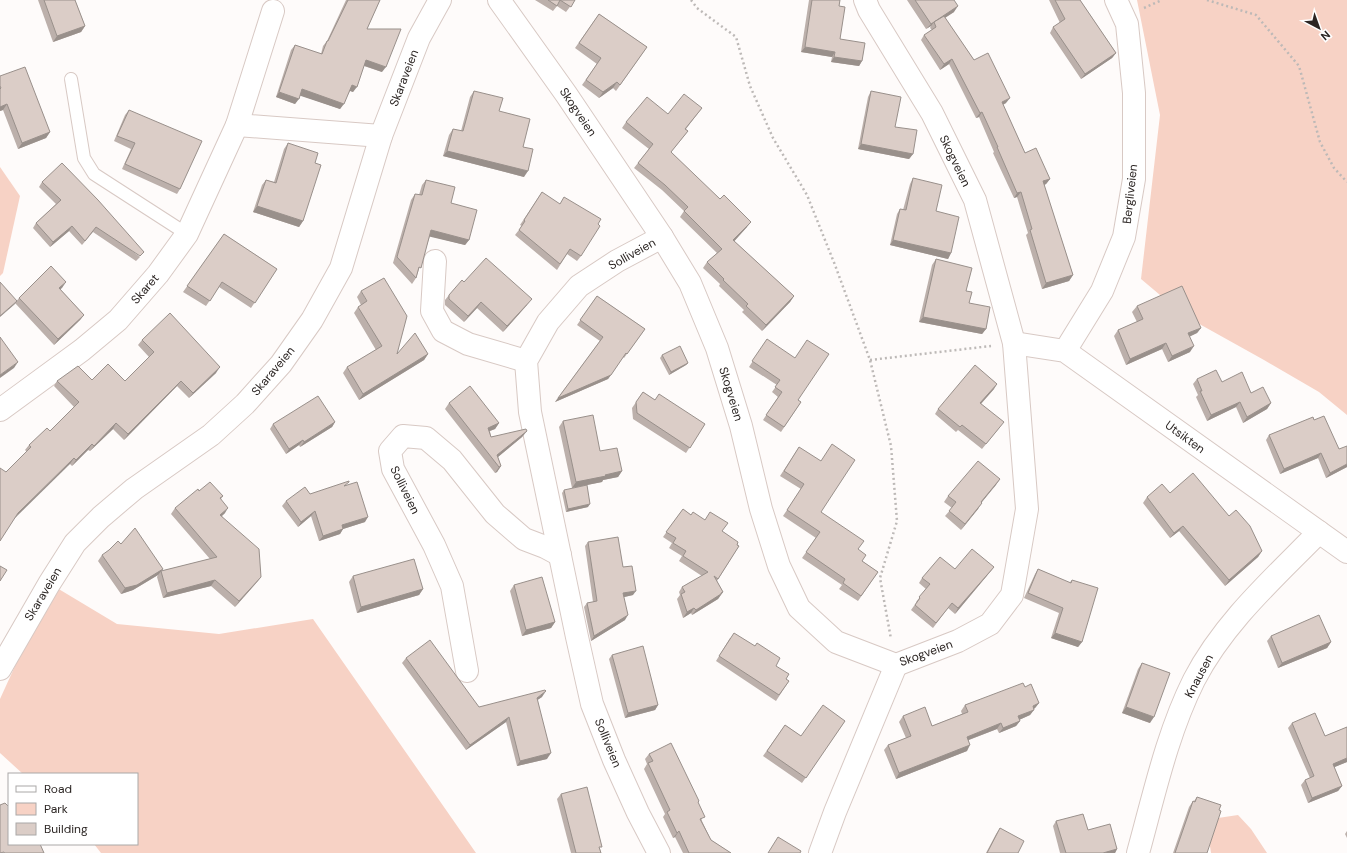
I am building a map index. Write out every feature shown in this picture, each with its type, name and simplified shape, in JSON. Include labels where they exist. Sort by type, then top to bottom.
[{"type":"street","name":"Skaraveien","points":[[0,669],[49,584],[75,543],[101,517],[134,489],[211,435],[245,404],[281,364],[312,320],[341,268],[381,136],[419,38],[440,0]]},
{"type":"street","name":"Skogveien","points":[[499,0],[566,94],[662,237],[690,283],[717,348],[741,426],[761,509],[779,566],[799,608],[836,642],[896,665],[958,641],[990,624],[1012,595],[1026,509],[1014,343],[975,200],[932,113],[865,0]]},
{"type":"street","name":"Bergliveien","points":[[1065,351],[1102,291],[1124,237],[1134,179],[1133,86],[1127,24],[1116,0]]},
{"type":"street","name":"Skaret","points":[[0,410],[82,350],[118,320],[158,274],[187,234],[237,125],[273,11]]},
{"type":"street","points":[[237,125],[381,136]]},
{"type":"street","name":"Solliveien","points":[[660,853],[635,807],[614,760],[592,704],[530,412],[526,361],[548,322],[579,286],[617,261],[662,237]]},
{"type":"street","points":[[435,261],[432,311],[443,331],[468,344],[526,361]]},
{"type":"street","name":"Utsikten","points":[[1014,343],[1065,351],[1347,552]]},
{"type":"street","name":"Solliveien","points":[[467,671],[452,586],[434,544],[393,469],[390,451],[403,436],[426,438],[452,460],[495,514],[524,539],[545,547],[560,555]]},
{"type":"street","name":"Knausen","points":[[1138,853],[1170,738],[1194,680],[1215,646],[1237,616],[1319,532]]},
{"type":"street","points":[[820,853],[835,812],[896,665]]},
{"type":"lane","points":[[71,79],[84,158],[94,174],[187,234]]},
{"type":"path","points":[[691,0],[697,8],[736,37],[750,86],[773,138],[807,195],[835,264],[870,360],[892,446],[898,521],[880,578],[896,665]]},
{"type":"path","points":[[1207,0],[1256,15],[1299,66],[1320,142],[1334,168],[1347,182]]},
{"type":"path","points":[[870,360],[1014,343]]},
{"type":"green space","points":[[1137,0],[1347,0],[1347,415],[1319,392],[1185,316],[1141,279],[1160,115]]},
{"type":"green space","points":[[0,167],[20,196],[3,273],[0,276]]},
{"type":"green space","points":[[52,585],[117,624],[219,634],[313,619],[476,853],[101,853],[95,845],[138,845],[138,773],[22,773],[0,753],[0,699]]},
{"type":"green space","points":[[1204,805],[1218,818],[1238,815],[1251,829],[1267,853],[1211,853]]},
{"type":"building","points":[[44,0],[75,0],[85,26],[57,36]]},
{"type":"building","points":[[348,0],[380,0],[367,29],[401,29],[386,67],[366,60],[357,87],[352,85],[344,104],[302,89],[299,99],[279,92],[295,45],[322,54]]},
{"type":"building","points":[[548,0],[560,0],[557,6]]},
{"type":"building","points":[[560,0],[575,0],[571,7]]},
{"type":"building","points":[[812,0],[840,0],[839,6],[845,7],[840,39],[865,43],[862,61],[834,57],[835,52],[805,47]]},
{"type":"building","points":[[915,0],[954,0],[958,6],[931,24]]},
{"type":"building","points":[[1055,0],[1080,0],[1116,53],[1085,74],[1053,27],[1065,19]]},
{"type":"building","points":[[599,14],[647,47],[620,85],[617,82],[603,92],[586,80],[601,58],[579,43]]},
{"type":"building","points":[[944,16],[974,60],[988,53],[1010,98],[1002,102],[1025,153],[1036,148],[1050,179],[1043,181],[1073,275],[1046,283],[1030,230],[1032,229],[1021,192],[1017,193],[982,112],[980,113],[952,59],[944,64],[924,35],[936,27],[934,22]]},
{"type":"building","points":[[25,67],[50,132],[22,143],[7,104],[0,107],[0,76]]},
{"type":"building","points":[[474,91],[503,98],[499,111],[530,119],[523,147],[533,149],[528,171],[447,151],[453,129],[463,131]]},
{"type":"building","points":[[871,91],[901,97],[895,127],[917,130],[913,154],[861,144]]},
{"type":"building","points":[[684,94],[702,108],[685,129],[688,131],[671,152],[720,199],[724,195],[751,222],[733,240],[794,296],[766,325],[746,306],[748,304],[707,262],[722,249],[684,211],[688,207],[665,185],[638,163],[653,144],[626,122],[647,97],[668,114]]},
{"type":"building","points":[[129,110],[202,141],[180,189],[125,164],[135,143],[117,136]]},
{"type":"building","points":[[288,143],[318,153],[315,163],[321,165],[303,221],[257,206],[266,180],[276,183]]},
{"type":"building","points":[[62,163],[98,200],[144,252],[140,256],[96,227],[85,241],[72,226],[53,242],[36,223],[61,200],[42,182]]},
{"type":"building","points":[[913,178],[942,185],[936,211],[959,217],[951,253],[893,240],[900,209],[906,210]]},
{"type":"building","points":[[426,180],[455,187],[451,203],[477,210],[469,240],[431,230],[421,268],[419,267],[416,278],[397,257],[415,194],[422,195]]},
{"type":"building","points":[[542,192],[560,204],[564,197],[601,219],[598,224],[600,226],[581,256],[570,249],[560,264],[519,230]]},
{"type":"building","points":[[224,234],[277,269],[255,303],[222,282],[210,301],[187,286]]},
{"type":"building","points":[[486,258],[532,299],[507,326],[481,302],[468,316],[449,299],[449,295],[462,280],[464,282]]},
{"type":"building","points":[[936,259],[972,268],[966,291],[972,292],[969,303],[990,307],[986,329],[923,317]]},
{"type":"building","points":[[51,266],[66,282],[59,288],[84,315],[58,339],[19,298]]},
{"type":"building","points":[[384,278],[407,316],[397,354],[415,333],[428,354],[363,394],[347,367],[382,346],[358,307],[367,301],[361,291]]},
{"type":"building","points":[[0,282],[17,301],[0,316]]},
{"type":"building","points":[[1182,286],[1201,328],[1188,333],[1194,346],[1172,356],[1166,343],[1130,359],[1118,330],[1143,319],[1137,306]]},
{"type":"building","points":[[597,296],[645,329],[611,375],[558,398],[603,337],[580,320]]},
{"type":"building","points":[[170,313],[220,367],[193,393],[181,381],[128,434],[116,423],[94,446],[92,444],[76,460],[74,458],[18,513],[0,541],[0,468],[6,472],[31,447],[29,445],[47,428],[50,431],[79,402],[57,381],[78,366],[92,380],[108,364],[125,381],[154,352],[142,340]]},
{"type":"building","points":[[0,337],[18,362],[0,375]]},
{"type":"building","points":[[767,339],[795,358],[807,340],[829,354],[798,400],[801,402],[784,427],[766,415],[782,392],[775,387],[780,380],[752,361]]},
{"type":"building","points":[[680,346],[688,363],[671,372],[662,355]]},
{"type":"building","points":[[975,365],[997,384],[980,403],[1004,422],[986,444],[962,425],[960,427],[938,409]]},
{"type":"building","points":[[1216,370],[1222,382],[1242,372],[1251,393],[1263,387],[1271,403],[1247,417],[1240,402],[1211,415],[1200,391],[1202,391],[1197,379]]},
{"type":"building","points":[[470,386],[499,423],[488,428],[491,437],[526,429],[527,431],[497,455],[501,466],[499,467],[449,403]]},
{"type":"building","points":[[643,392],[655,400],[659,394],[705,424],[690,448],[637,413],[636,402]]},
{"type":"building","points":[[318,396],[335,422],[304,442],[303,440],[289,449],[273,424]]},
{"type":"building","points":[[593,415],[600,451],[617,448],[622,471],[576,482],[563,421]]},
{"type":"building","points":[[1324,416],[1339,449],[1347,446],[1347,464],[1330,473],[1321,453],[1284,469],[1269,435],[1313,417],[1314,420]]},
{"type":"building","points":[[832,444],[855,460],[821,512],[864,541],[858,549],[866,555],[862,561],[878,572],[861,596],[843,583],[845,579],[806,552],[820,532],[787,510],[804,484],[784,471],[799,447],[821,461]]},
{"type":"building","points":[[978,461],[1000,479],[965,524],[949,511],[956,502],[948,496]]},
{"type":"building","points":[[1193,473],[1229,516],[1236,510],[1250,526],[1262,551],[1229,580],[1183,526],[1174,533],[1147,497],[1162,484],[1170,493]]},
{"type":"building","points":[[349,481],[344,486],[357,482],[368,517],[342,525],[343,529],[323,536],[315,511],[301,522],[286,501],[305,487],[310,494]]},
{"type":"building","points":[[210,482],[223,496],[220,498],[228,508],[220,515],[259,549],[261,577],[239,601],[215,580],[167,593],[161,571],[217,557],[175,508],[198,489],[199,491]]},
{"type":"building","points":[[587,485],[590,504],[568,509],[564,490]]},
{"type":"building","points":[[683,509],[691,515],[693,512],[705,520],[710,512],[728,523],[722,531],[738,542],[737,545],[739,546],[718,579],[714,576],[723,592],[696,610],[694,608],[687,612],[681,594],[685,592],[682,587],[708,572],[683,556],[686,551],[673,543],[676,538],[666,532]]},
{"type":"building","points":[[135,528],[163,569],[137,585],[125,588],[102,555],[118,541],[121,544]]},
{"type":"building","points":[[618,537],[623,567],[632,566],[636,591],[623,593],[628,615],[594,636],[587,603],[597,601],[588,542]]},
{"type":"building","points":[[972,549],[994,567],[958,608],[952,603],[936,623],[915,605],[920,598],[919,597],[930,584],[922,578],[940,557],[955,569]]},
{"type":"building","points":[[414,559],[423,589],[361,607],[353,576]]},
{"type":"building","points":[[0,566],[7,570],[0,581]]},
{"type":"building","points":[[1038,569],[1071,583],[1072,580],[1098,588],[1082,642],[1055,633],[1063,608],[1028,593]]},
{"type":"building","points":[[542,577],[555,622],[526,630],[514,585]]},
{"type":"building","points":[[1319,615],[1331,642],[1282,663],[1271,636]]},
{"type":"building","points":[[734,633],[755,646],[757,643],[780,658],[776,666],[789,674],[786,679],[789,681],[779,695],[719,656]]},
{"type":"building","points":[[430,640],[479,707],[545,690],[546,691],[537,698],[551,753],[520,761],[509,717],[470,745],[406,658]]},
{"type":"building","points":[[643,646],[658,705],[628,713],[612,655]]},
{"type":"building","points":[[1142,663],[1170,673],[1154,717],[1126,707]]},
{"type":"building","points":[[1023,683],[1025,687],[1031,684],[1039,703],[1033,706],[1034,710],[1018,716],[1020,721],[1003,728],[1001,723],[967,737],[970,745],[899,773],[888,745],[911,736],[903,716],[925,707],[932,726],[968,712],[965,705]]},
{"type":"building","points":[[823,705],[845,721],[806,778],[767,751],[785,725],[801,736]]},
{"type":"building","points":[[1315,713],[1325,736],[1347,727],[1347,758],[1333,764],[1342,786],[1312,798],[1305,780],[1314,776],[1292,723]]},
{"type":"building","points":[[671,743],[699,801],[698,802],[705,817],[700,819],[711,840],[731,853],[689,853],[679,831],[677,833],[667,812],[670,810],[648,763],[653,761],[649,754]]},
{"type":"building","points":[[587,787],[602,847],[599,847],[601,853],[576,853],[561,794]]},
{"type":"building","points":[[1197,797],[1221,805],[1219,810],[1221,811],[1207,853],[1175,853],[1193,801],[1195,802]]},
{"type":"building","points":[[5,803],[8,806],[8,845],[40,845],[44,853],[0,853],[0,805]]},
{"type":"building","points":[[1083,814],[1088,830],[1110,824],[1117,849],[1103,853],[1066,853],[1056,821]]},
{"type":"building","points":[[1000,828],[1024,841],[1018,853],[987,853]]},
{"type":"building","points":[[778,837],[801,851],[800,853],[768,853]]}]
